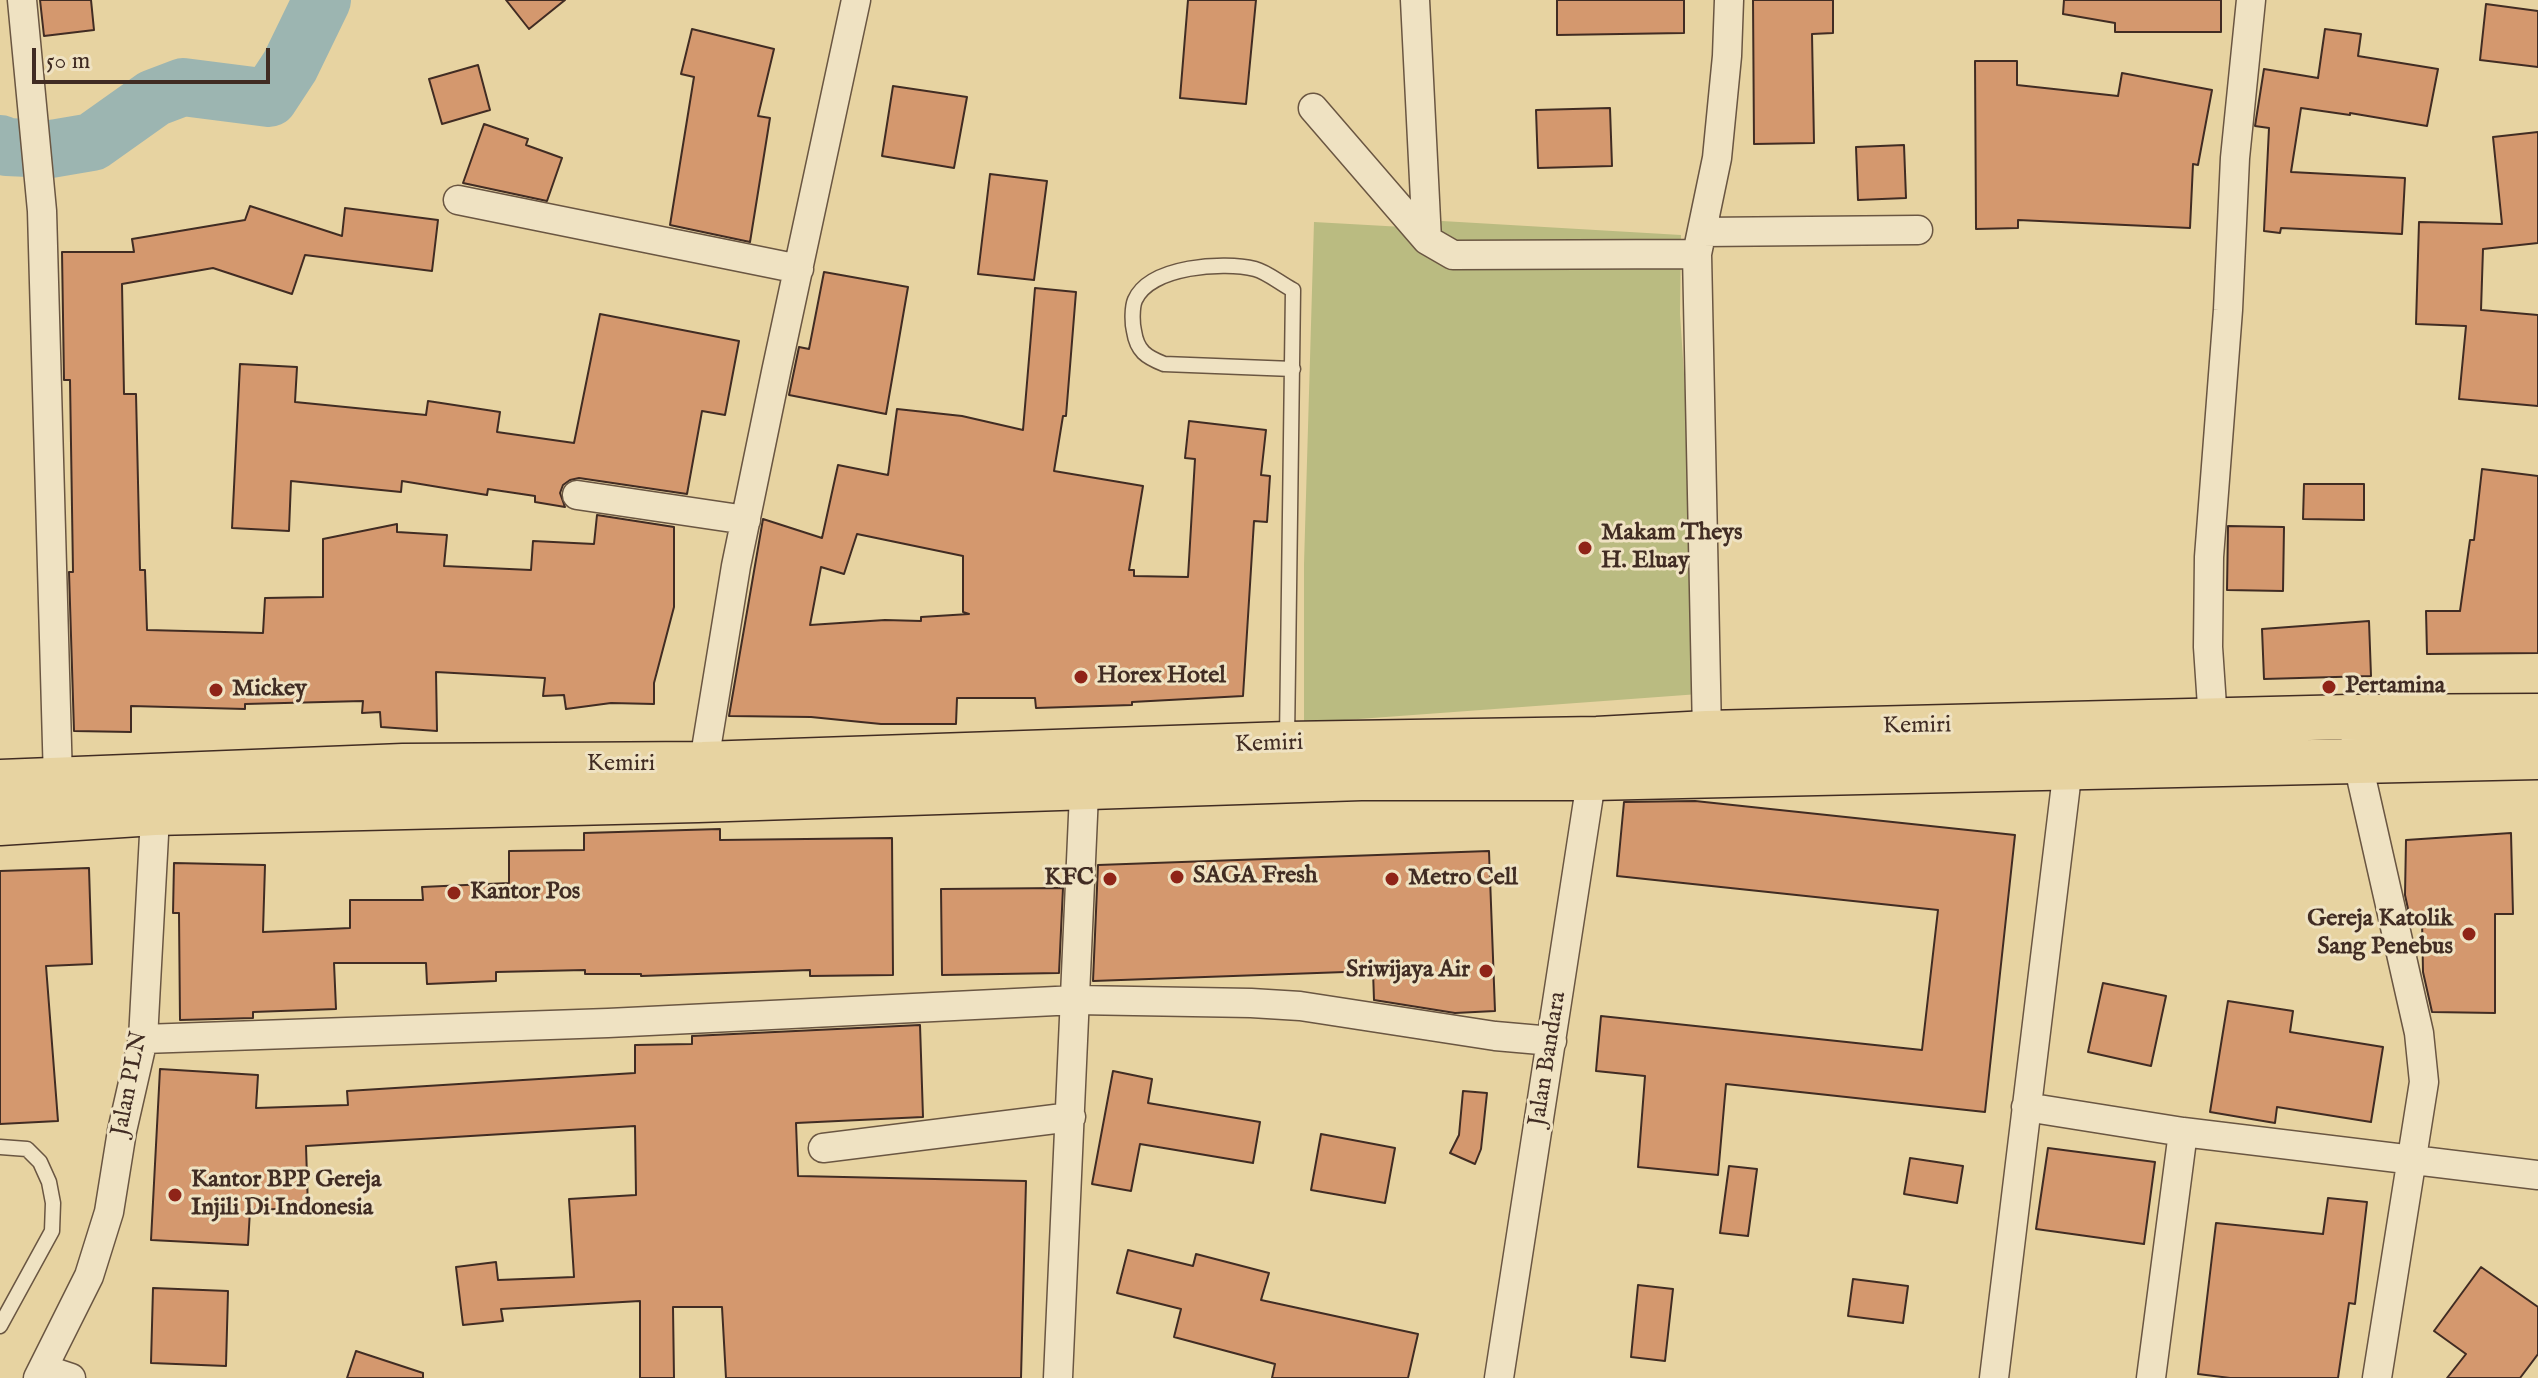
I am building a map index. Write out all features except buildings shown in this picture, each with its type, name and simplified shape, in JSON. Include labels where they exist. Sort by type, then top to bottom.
[{"type":"highway","name":"Kemiri","points":[[1085,770],[1287,744],[1595,758],[1707,733],[2071,745],[2357,762],[2486,738],[2538,716]]},
{"type":"highway","name":"Kemiri","points":[[0,823],[156,794],[1085,770],[1361,778],[1595,758],[2071,745],[2213,721],[2350,717],[2486,738],[2538,757]]},
{"type":"highway","name":"Kemiri","points":[[0,782],[58,780],[156,794]]},
{"type":"street","points":[[22,0],[42,211],[58,780]]},
{"type":"street","points":[[700,782],[746,520],[856,0]]},
{"type":"street","points":[[1415,0],[1427,240]]},
{"type":"street","points":[[1707,733],[1699,243],[1717,158],[1729,0]]},
{"type":"street","points":[[2213,721],[2208,647],[2209,557],[2228,310],[2235,158],[2251,0]]},
{"type":"street","points":[[1313,108],[1427,240],[1453,255],[1918,230]]},
{"type":"street","points":[[458,200],[799,269]]},
{"type":"street","points":[[577,495],[746,520]]},
{"type":"street","points":[[2350,717],[2357,762],[2422,1050],[2424,1082],[2377,1378]]},
{"type":"street","points":[[1994,1378],[2071,745]]},
{"type":"street","name":"Jalan Bandara","points":[[1499,1378],[1595,758]]},
{"type":"street","points":[[1058,1378],[1085,770]]},
{"type":"street","name":"Jalan PLN","points":[[41,1374],[89,1276],[109,1212],[122,1131],[143,1039],[156,794]]},
{"type":"street","points":[[143,1039],[608,1023],[1076,1000],[1300,1006],[1495,1036],[1552,1041]]},
{"type":"street","points":[[2026,1107],[2183,1132],[2538,1175]]},
{"type":"street","points":[[823,1148],[1071,1117]]},
{"type":"street","points":[[2151,1378],[2183,1132]]},
{"type":"street","points":[[41,1374],[71,1378]]},
{"type":"lane","points":[[1287,744],[1293,369],[1293,290],[1256,269],[1209,267],[1170,272],[1148,285],[1134,301],[1133,327],[1137,348],[1164,364],[1293,369]]},
{"type":"lane","points":[[0,1147],[27,1149],[40,1162],[49,1182],[53,1203],[52,1231],[0,1326]]},
{"type":"green space","points":[[1442,221],[1681,235],[1680,314],[1691,480],[1699,694],[1304,723],[1304,564],[1314,222],[1421,228]]},
{"type":"waterway","points":[[0,144],[51,149],[92,142],[154,98],[183,87],[269,98],[290,66],[322,0]]},
{"type":"place","name":"Makam Theys H. Eluay","points":[[1585,548]]},
{"type":"place","name":"Horex Hotel","points":[[1081,677]]},
{"type":"place","name":"Pertamina","points":[[2329,687]]},
{"type":"place","name":"Mickey","points":[[216,690]]},
{"type":"place","name":"SAGA Fresh","points":[[1177,877]]},
{"type":"place","name":"KFC","points":[[1110,879]]},
{"type":"place","name":"Metro Cell","points":[[1392,879]]},
{"type":"place","name":"Kantor Pos","points":[[454,893]]},
{"type":"place","name":"Gereja Katolik Sang Penebus","points":[[2469,934]]},
{"type":"place","name":"Sriwijaya Air","points":[[1486,971]]},
{"type":"place","name":"Kantor BPP Gereja Injili Di Indonesia","points":[[175,1195]]}]
